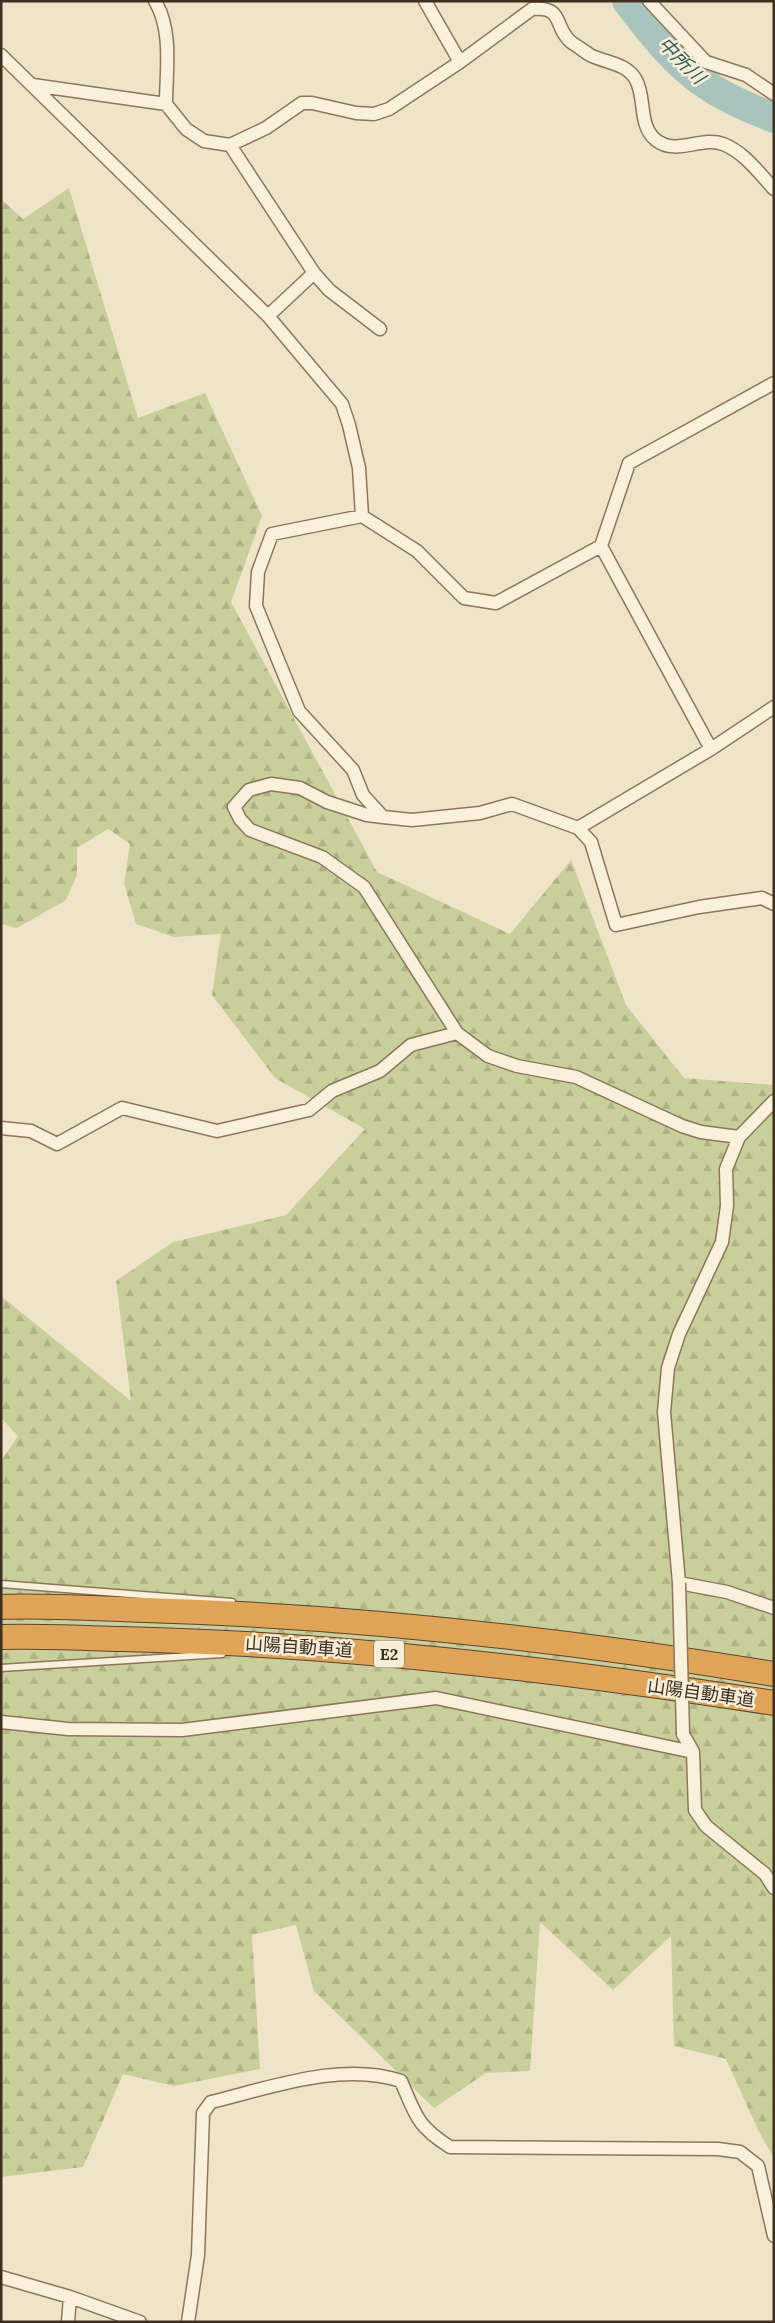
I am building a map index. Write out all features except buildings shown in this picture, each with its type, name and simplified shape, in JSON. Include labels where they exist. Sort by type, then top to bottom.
[{"type":"highway","name":"山陽自動車道","points":[[1,1607],[215,1612],[443,1629],[695,1661],[774,1674]]},
{"type":"highway","name":"山陽自動車道","points":[[1,1637],[216,1641],[433,1658],[774,1703]]},
{"type":"street","points":[[155,1],[166,32],[166,104],[186,129],[204,141],[230,145],[266,128],[302,103],[312,103],[356,113],[374,114],[389,109],[460,62],[532,9],[544,8],[554,13],[569,40],[590,55],[625,68],[635,78],[641,90],[645,125],[656,140],[671,146],[710,142],[722,144],[744,156],[774,189]]},
{"type":"street","points":[[425,1],[460,62]]},
{"type":"street","points":[[649,1],[706,62],[746,75],[774,94]]},
{"type":"street","points":[[1,55],[268,316],[342,404],[359,468],[362,516]]},
{"type":"street","points":[[33,85],[166,104]]},
{"type":"street","points":[[230,145],[314,273],[329,290],[380,329]]},
{"type":"street","points":[[268,316],[314,273]]},
{"type":"street","points":[[382,816],[363,795],[353,770],[299,712],[256,606],[258,572],[272,534],[362,516],[417,551],[464,598],[496,603],[601,546],[629,463],[774,383]]},
{"type":"street","points":[[601,546],[712,750]]},
{"type":"street","points":[[578,828],[712,750],[774,707]]},
{"type":"street","points":[[739,1137],[701,1132],[682,1126],[576,1077],[517,1066],[488,1056],[457,1032],[364,887],[322,857],[250,830],[234,807],[249,790],[271,784],[300,788],[326,802],[367,815],[412,820],[480,813],[512,804],[578,828],[591,842],[616,925],[699,907],[762,898],[774,904]]},
{"type":"street","points":[[1,1128],[31,1131],[56,1144],[122,1108],[217,1131],[309,1110],[332,1091],[380,1071],[411,1045],[457,1032]]},
{"type":"street","points":[[774,1100],[739,1137],[726,1170],[728,1206],[722,1242],[679,1334],[668,1368],[664,1412],[679,1582],[683,1734],[693,1752],[695,1810],[706,1826],[765,1874],[774,1888]]},
{"type":"street","points":[[679,1582],[727,1592],[774,1608]]},
{"type":"street","points":[[1,1722],[68,1729],[182,1730],[436,1698],[693,1752]]},
{"type":"street","points":[[188,2322],[198,2255],[203,2113],[211,2102],[313,2077],[381,2074],[401,2081],[417,2118],[429,2133],[450,2147],[718,2149],[740,2152],[758,2166],[774,2236]]},
{"type":"street","points":[[1,2277],[70,2297],[140,2322]]},
{"type":"street","points":[[68,2322],[70,2297]]},
{"type":"lane","points":[[1,1584],[237,1603]]},
{"type":"lane","points":[[265,1608],[350,1621]]},
{"type":"lane","points":[[1,1668],[233,1655]]},
{"type":"lane","points":[[303,1656],[433,1658]]},
{"type":"green space","points":[[69,188],[138,418],[205,393],[262,516],[231,602],[377,872],[510,934],[571,860],[626,1005],[684,1078],[774,1085],[774,2158],[758,2130],[726,2059],[674,2046],[671,1936],[613,1990],[540,1922],[530,2071],[486,2073],[434,2108],[314,1991],[296,1925],[252,1935],[260,2069],[174,2086],[123,2074],[83,2167],[1,2177],[1,1461],[18,1436],[1,1418],[1,1296],[131,1401],[116,1281],[173,1242],[286,1215],[365,1129],[275,1078],[212,995],[221,934],[174,937],[136,924],[124,884],[130,844],[108,829],[77,848],[77,875],[66,900],[17,928],[1,924],[1,199],[23,219]]},
{"type":"waterway","name":"中所川","points":[[627,1],[664,47],[696,77],[731,99],[774,118]]}]
